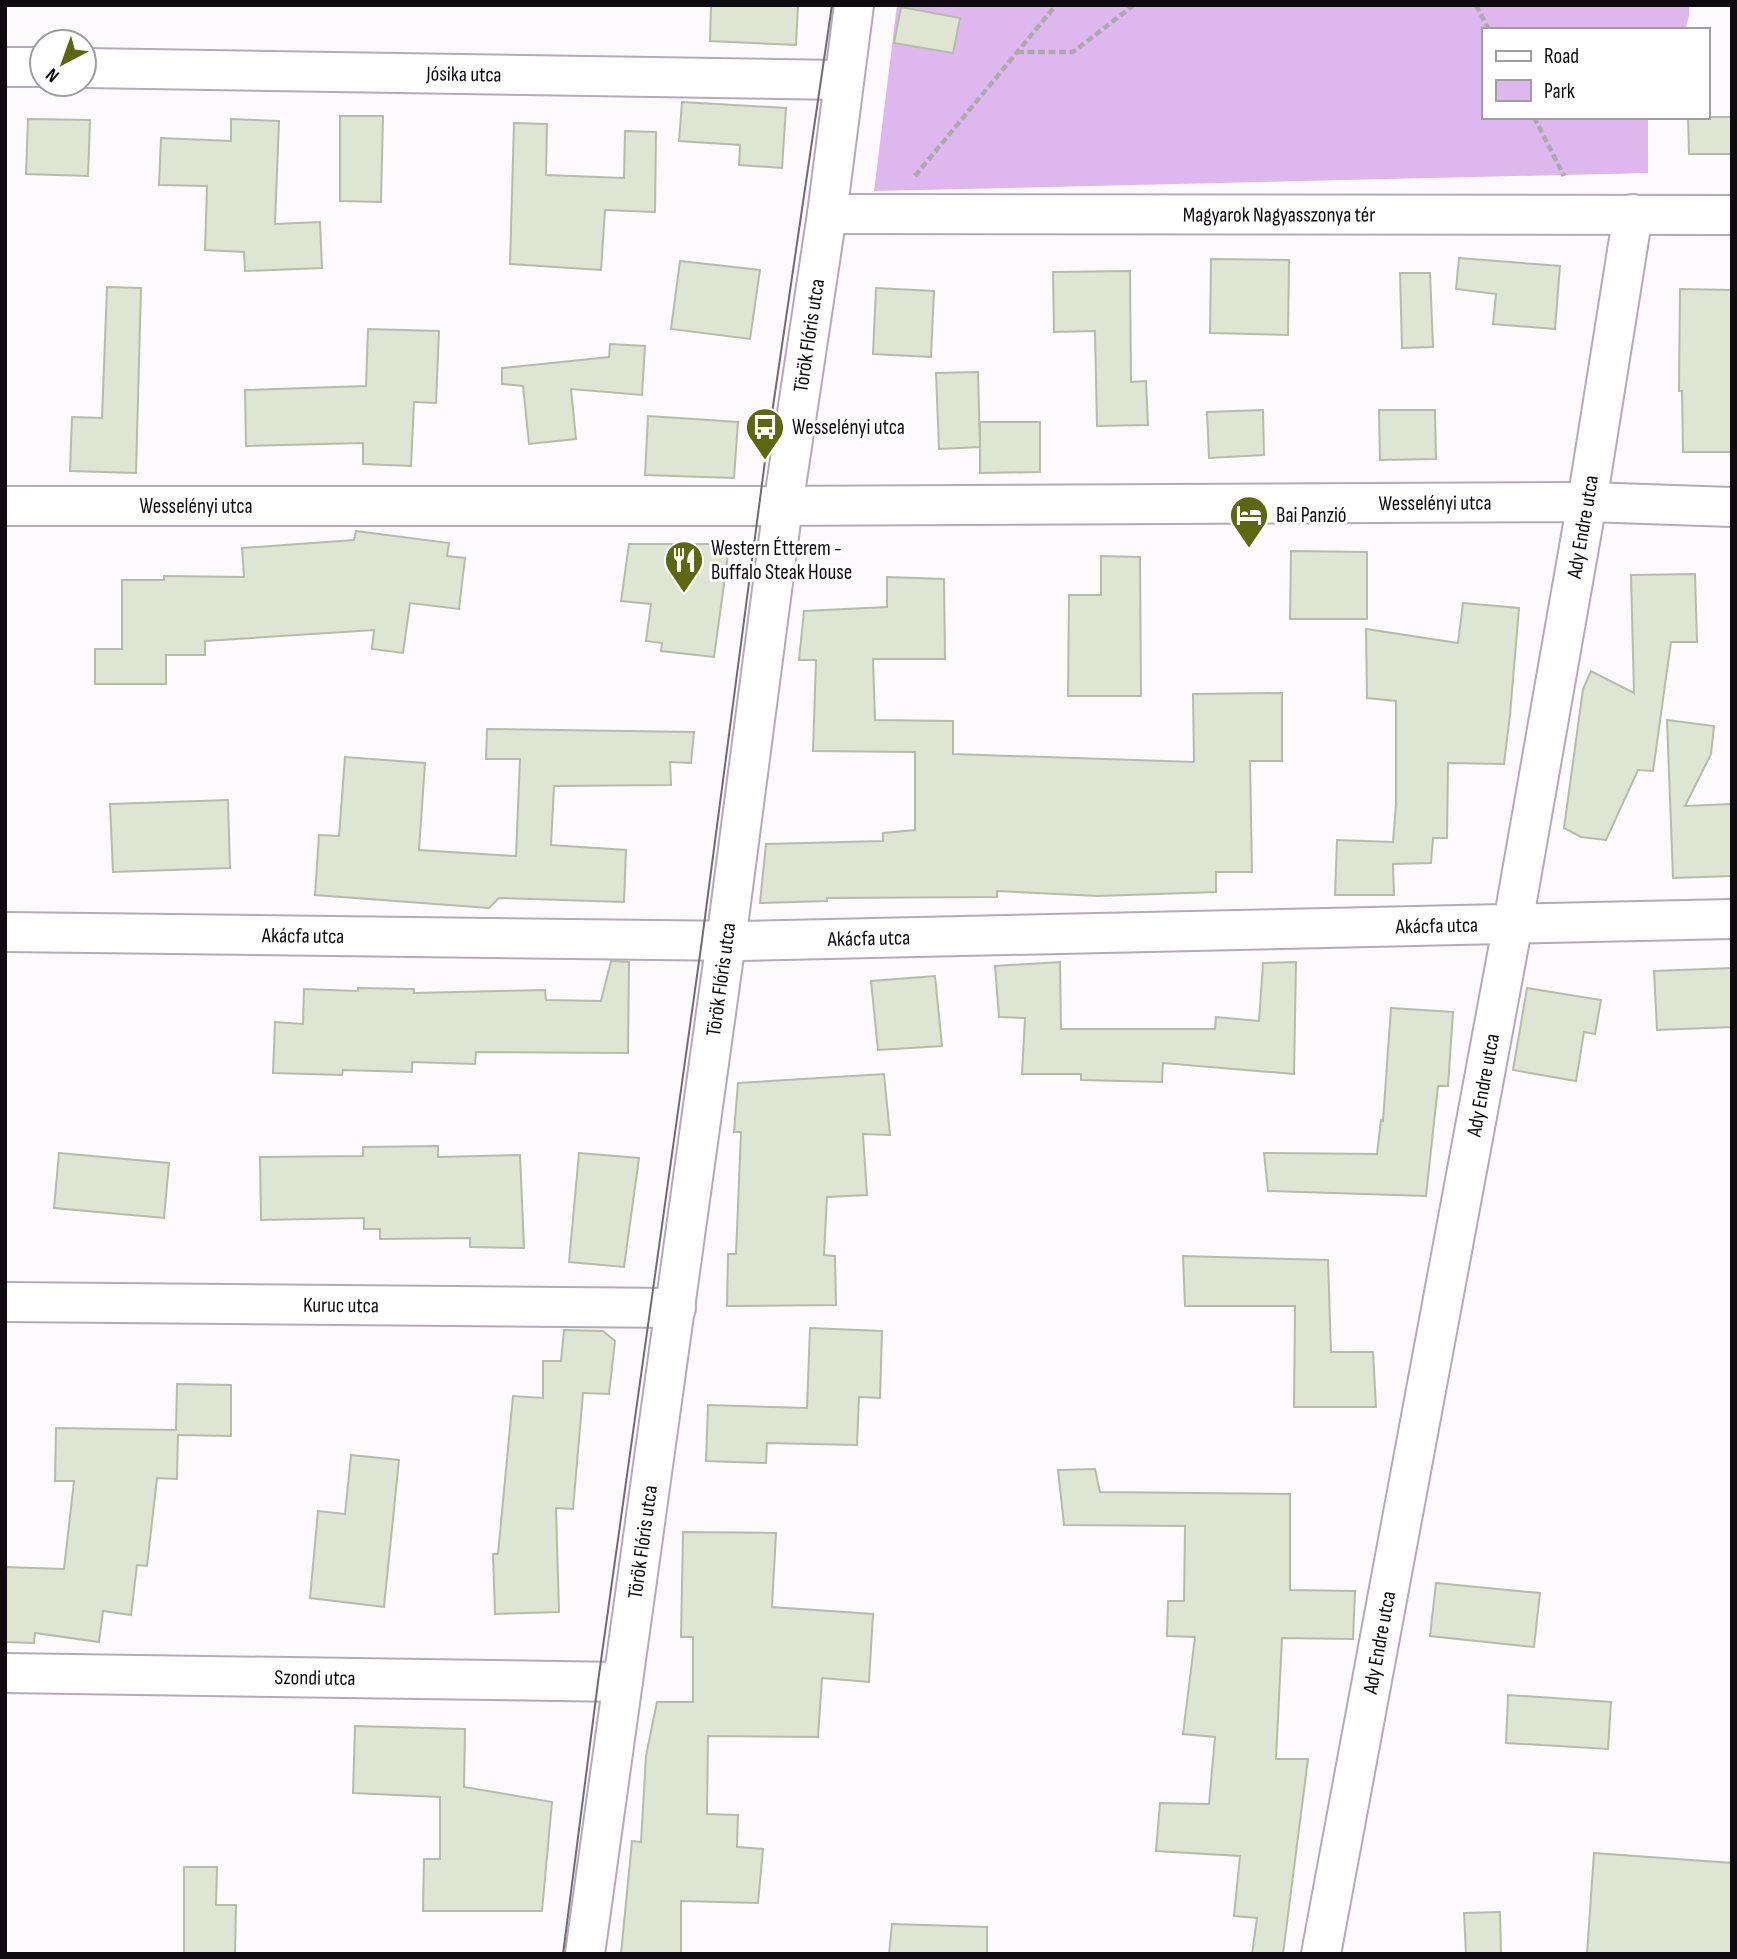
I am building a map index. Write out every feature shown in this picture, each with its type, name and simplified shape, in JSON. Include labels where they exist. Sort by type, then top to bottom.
[{"type":"street","name":"Török Flóris utca","points":[[585,1954],[854,5]]},
{"type":"street","points":[[5,67],[28,67]]},
{"type":"street","name":"Jósika utca","points":[[98,68],[844,80]]},
{"type":"street","name":"Magyarok Nagyasszonya tér","points":[[827,214],[1732,215]]},
{"type":"street","name":"Ady Endre utca","points":[[1321,1954],[1513,923],[1587,502],[1633,214]]},
{"type":"street","name":"Wesselényi utca","points":[[5,506],[1587,502],[1732,507]]},
{"type":"street","name":"Akácfa utca","points":[[5,932],[726,941],[1732,919]]},
{"type":"street","name":"Kuruc utca","points":[[5,1302],[676,1308]]},
{"type":"street","name":"Szondi utca","points":[[5,1673],[623,1682]]},
{"type":"path","points":[[883,214],[1056,5]]},
{"type":"path","points":[[1016,52],[1073,52],[1134,5]]},
{"type":"path","points":[[1476,5],[1488,28]]},
{"type":"path","points":[[1535,119],[1585,216]]},
{"type":"green space","points":[[897,5],[1689,5],[1686,28],[1482,28],[1482,119],[1648,119],[1648,173],[874,191]]},
{"type":"building","points":[[711,5],[798,5],[796,45],[710,41]]},
{"type":"building","points":[[901,7],[960,18],[953,53],[894,43]]},
{"type":"building","points":[[682,102],[786,108],[782,168],[739,165],[740,145],[679,141]]},
{"type":"building","points":[[340,116],[383,116],[381,202],[340,201]]},
{"type":"building","points":[[1732,117],[1732,154],[1689,154],[1688,119]]},
{"type":"building","points":[[28,119],[90,120],[88,176],[26,174]]},
{"type":"building","points":[[231,119],[279,121],[275,224],[320,222],[322,268],[245,271],[244,252],[205,250],[207,186],[159,185],[161,138],[231,141]]},
{"type":"building","points":[[514,123],[547,124],[546,175],[624,178],[625,131],[656,132],[655,212],[605,210],[601,270],[510,264]]},
{"type":"building","points":[[1459,258],[1560,266],[1555,329],[1493,324],[1496,294],[1456,289]]},
{"type":"building","points":[[1211,259],[1289,260],[1288,335],[1210,333]]},
{"type":"building","points":[[680,261],[760,270],[750,339],[671,329]]},
{"type":"building","points":[[1130,271],[1131,382],[1146,381],[1148,425],[1097,426],[1095,331],[1054,332],[1053,272]]},
{"type":"building","points":[[1400,273],[1430,273],[1433,347],[1402,348]]},
{"type":"building","points":[[107,287],[141,288],[136,473],[70,471],[72,417],[102,418]]},
{"type":"building","points":[[876,288],[934,291],[931,357],[873,354]]},
{"type":"building","points":[[1680,289],[1732,290],[1732,452],[1683,452],[1682,391],[1679,391]]},
{"type":"building","points":[[368,329],[439,331],[436,403],[414,402],[411,466],[363,464],[363,443],[246,446],[245,390],[366,386]]},
{"type":"building","points":[[610,344],[645,346],[642,395],[571,389],[576,439],[529,444],[523,386],[502,384],[502,368],[609,357]]},
{"type":"building","points":[[978,372],[980,447],[939,449],[936,373]]},
{"type":"building","points":[[1263,410],[1264,455],[1209,458],[1207,412]]},
{"type":"building","points":[[1379,410],[1435,410],[1436,459],[1380,460]]},
{"type":"building","points":[[648,416],[738,422],[734,478],[645,475]]},
{"type":"building","points":[[980,422],[1040,422],[1040,472],[980,473]]},
{"type":"building","points":[[356,531],[449,543],[447,556],[465,558],[459,609],[410,603],[403,653],[372,649],[374,630],[205,641],[205,655],[166,655],[166,684],[95,684],[95,649],[122,649],[122,580],[164,580],[164,576],[244,577],[242,548],[354,540]]},
{"type":"building","points":[[629,544],[719,544],[728,555],[714,657],[661,651],[662,643],[646,641],[651,604],[621,601]]},
{"type":"building","points":[[1291,551],[1367,552],[1367,619],[1290,619]]},
{"type":"building","points":[[1101,556],[1140,557],[1141,696],[1068,696],[1069,595],[1101,595]]},
{"type":"building","points":[[1695,574],[1697,642],[1671,642],[1653,771],[1638,770],[1606,840],[1581,837],[1564,828],[1583,689],[1591,671],[1634,693],[1631,575]]},
{"type":"building","points":[[887,577],[944,579],[945,659],[873,659],[875,720],[953,721],[953,754],[1194,762],[1193,694],[1282,693],[1282,761],[1250,761],[1252,872],[1216,872],[1216,892],[1098,896],[997,891],[997,897],[827,898],[827,901],[760,903],[766,844],[883,841],[883,833],[915,830],[915,752],[813,751],[816,660],[799,660],[804,611],[887,607]]},
{"type":"building","points":[[1463,603],[1519,608],[1504,764],[1448,763],[1447,838],[1433,838],[1431,863],[1393,864],[1394,895],[1335,895],[1337,840],[1393,842],[1396,804],[1396,701],[1367,698],[1366,629],[1458,643]]},
{"type":"building","points":[[1667,720],[1714,726],[1711,754],[1685,806],[1732,804],[1732,876],[1673,878]]},
{"type":"building","points":[[487,729],[694,732],[691,763],[670,762],[671,785],[554,786],[551,845],[626,850],[624,902],[499,898],[489,908],[315,895],[319,835],[339,836],[345,757],[425,763],[419,850],[516,856],[520,759],[486,759]]},
{"type":"building","points":[[228,800],[230,868],[113,872],[110,804]]},
{"type":"building","points":[[611,961],[629,962],[628,1053],[476,1052],[475,1064],[412,1062],[412,1072],[343,1070],[342,1075],[273,1073],[275,1022],[303,1024],[304,989],[414,989],[414,993],[545,990],[546,1000],[601,1001]]},
{"type":"building","points":[[1060,962],[1061,1029],[1215,1029],[1216,1017],[1259,1021],[1263,963],[1296,962],[1294,1074],[1163,1063],[1162,1082],[1081,1080],[1081,1074],[1022,1074],[1025,1018],[999,1017],[995,966]]},
{"type":"building","points":[[1732,968],[1732,1027],[1657,1030],[1654,971]]},
{"type":"building","points":[[935,976],[942,1046],[878,1050],[871,981]]},
{"type":"building","points":[[1527,988],[1601,1000],[1595,1034],[1584,1032],[1576,1081],[1513,1070]]},
{"type":"building","points":[[1391,1008],[1453,1012],[1448,1086],[1438,1086],[1426,1196],[1268,1191],[1264,1153],[1377,1154],[1381,1120],[1383,1121]]},
{"type":"building","points":[[884,1074],[890,1135],[863,1134],[867,1195],[827,1197],[824,1255],[835,1256],[836,1305],[727,1306],[728,1254],[736,1254],[741,1132],[734,1132],[738,1083]]},
{"type":"building","points":[[438,1146],[438,1157],[520,1155],[524,1248],[470,1247],[470,1238],[380,1239],[380,1229],[364,1229],[364,1218],[261,1220],[260,1157],[363,1156],[363,1147]]},
{"type":"building","points":[[59,1153],[169,1163],[164,1218],[54,1208]]},
{"type":"building","points":[[579,1153],[639,1158],[624,1267],[569,1262]]},
{"type":"building","points":[[1183,1256],[1328,1260],[1331,1352],[1373,1352],[1376,1407],[1294,1407],[1295,1306],[1185,1306]]},
{"type":"building","points":[[810,1328],[882,1331],[880,1398],[859,1397],[857,1445],[767,1443],[766,1463],[706,1461],[708,1405],[807,1408]]},
{"type":"building","points":[[564,1330],[603,1331],[615,1341],[609,1394],[583,1393],[573,1509],[556,1508],[559,1612],[495,1614],[493,1554],[498,1554],[513,1396],[543,1398],[543,1361],[561,1361]]},
{"type":"building","points":[[177,1384],[231,1385],[231,1436],[178,1435],[177,1479],[157,1478],[147,1566],[137,1565],[131,1615],[103,1611],[99,1642],[35,1633],[34,1643],[5,1642],[5,1567],[64,1569],[74,1481],[55,1481],[56,1428],[176,1430]]},
{"type":"building","points":[[351,1455],[399,1460],[384,1607],[310,1598],[318,1511],[345,1514]]},
{"type":"building","points":[[1095,1469],[1100,1492],[1290,1494],[1290,1590],[1355,1591],[1353,1639],[1282,1638],[1276,1759],[1308,1759],[1283,1954],[1252,1954],[1257,1918],[1234,1916],[1240,1856],[1156,1851],[1160,1803],[1209,1804],[1215,1737],[1183,1734],[1195,1637],[1167,1636],[1168,1601],[1184,1601],[1185,1526],[1064,1525],[1058,1470]]},
{"type":"building","points":[[683,1532],[776,1533],[772,1607],[873,1614],[869,1682],[822,1678],[818,1737],[708,1736],[707,1814],[738,1815],[737,1847],[763,1849],[758,1903],[681,1901],[681,1954],[621,1954],[632,1841],[641,1842],[646,1756],[657,1702],[693,1702],[693,1637],[681,1637]]},
{"type":"building","points":[[1436,1583],[1540,1593],[1534,1647],[1430,1636]]},
{"type":"building","points":[[1508,1695],[1611,1702],[1608,1749],[1506,1743]]},
{"type":"building","points":[[355,1726],[465,1729],[464,1787],[552,1802],[542,1911],[423,1911],[424,1859],[440,1859],[440,1797],[353,1793]]},
{"type":"building","points":[[1594,1853],[1732,1863],[1732,1954],[1587,1954]]},
{"type":"building","points":[[184,1867],[217,1867],[216,1905],[236,1905],[235,1954],[184,1954]]},
{"type":"building","points":[[1500,1912],[1501,1954],[1466,1954],[1464,1913]]},
{"type":"building","points":[[892,1924],[987,1927],[987,1954],[889,1954]]},
{"type":"tram line","points":[[563,1954],[765,461],[832,5]]},
{"type":"place","name":"Wesselényi utca","points":[[765,461]]},
{"type":"place","name":"Bai Panzió","points":[[1249,549]]},
{"type":"place","name":"Western Étterem - Buffalo Steak House","points":[[684,594]]}]
